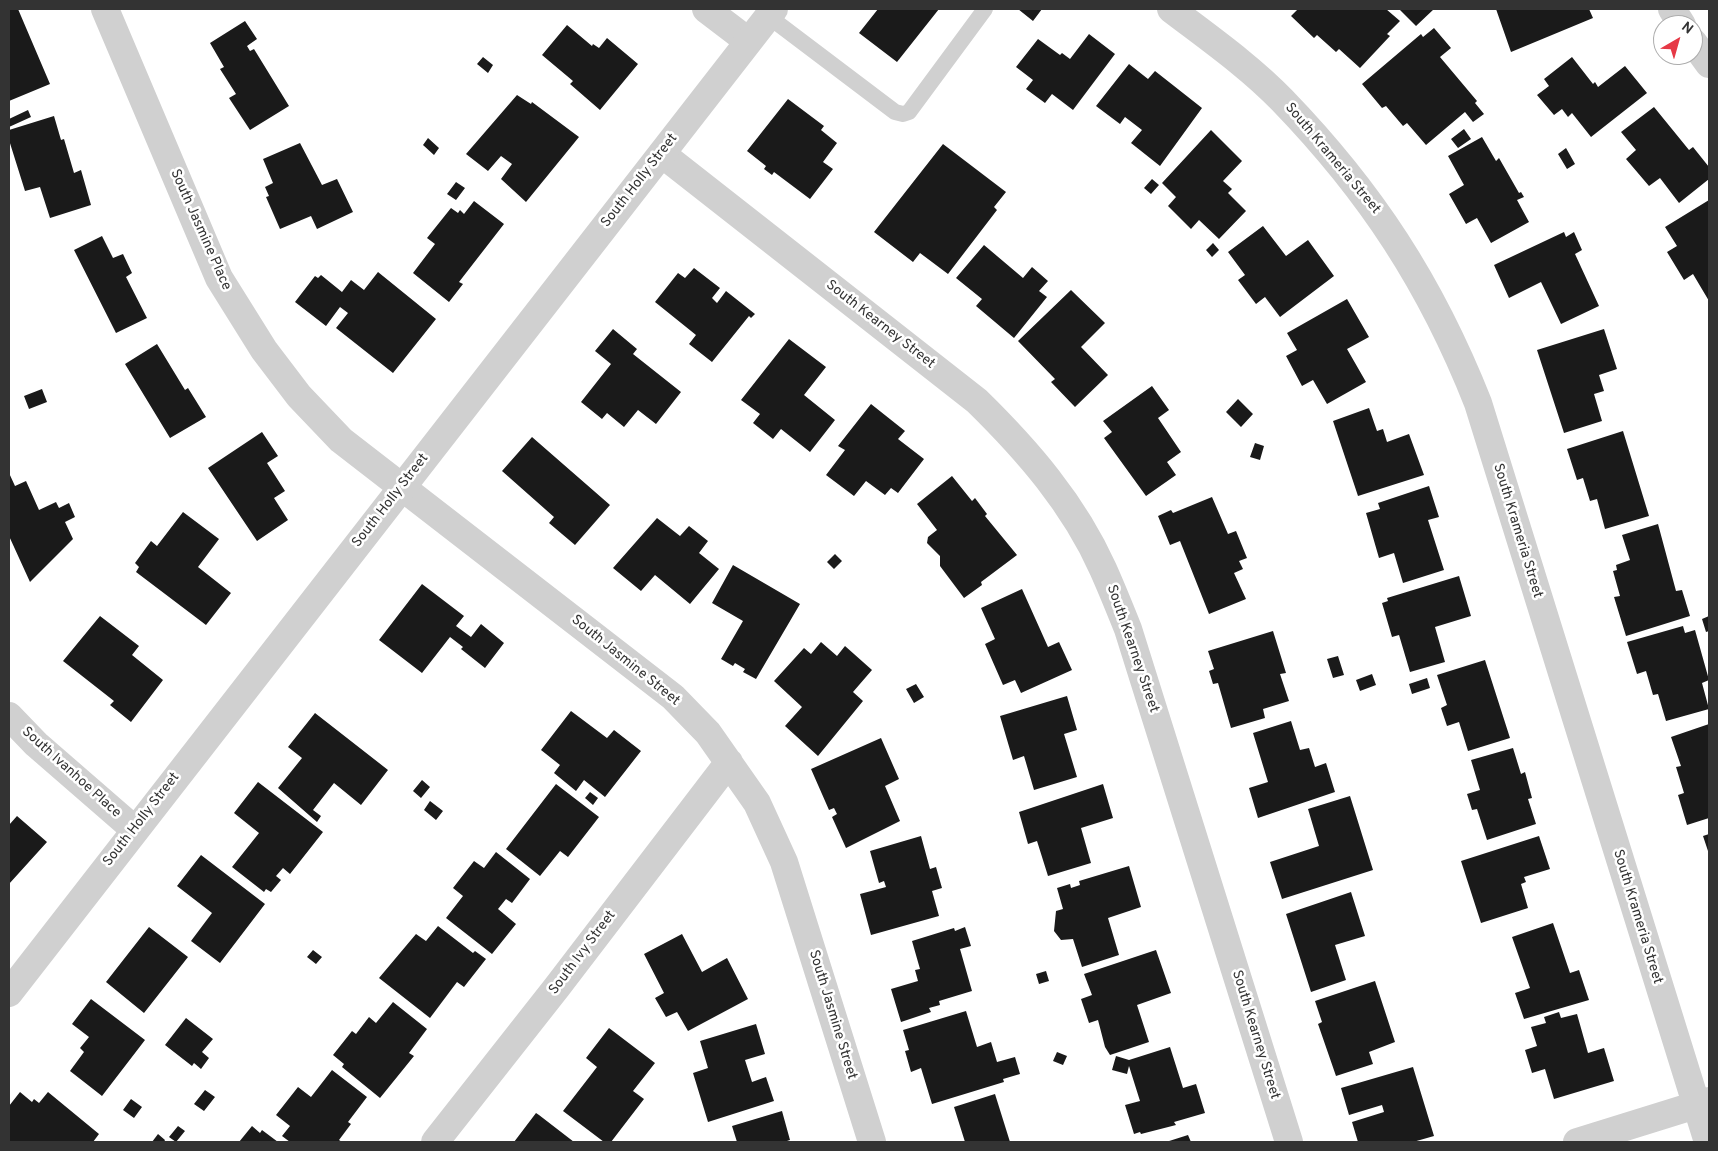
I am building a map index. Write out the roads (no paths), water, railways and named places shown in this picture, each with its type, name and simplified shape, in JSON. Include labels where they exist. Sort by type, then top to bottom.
[{"type":"street","name":"South Jasmine Place","points":[[104,9],[219,278],[264,350],[300,396],[340,440],[402,487]]},
{"type":"street","points":[[706,9],[748,41]]},
{"type":"street","name":"South Krameria Street","points":[[1171,9],[1240,61],[1282,99],[1349,174],[1388,226],[1441,318],[1478,403],[1702,1103],[1708,1142]]},
{"type":"street","name":"South Holly Street","points":[[9,993],[771,13]]},
{"type":"street","name":"South Kearney Street","points":[[662,154],[977,401],[1012,434],[1042,471],[1075,518],[1103,568],[1128,629],[1289,1142]]},
{"type":"street","name":"South Jasmine Street","points":[[402,487],[673,697],[708,733],[729,762],[758,803],[784,862],[872,1142]]},
{"type":"street","name":"South Ivanhoe Place","points":[[9,716],[36,744],[135,830]]},
{"type":"street","name":"South Ivy Street","points":[[435,1142],[557,987],[729,762]]},
{"type":"street","points":[[1577,1142],[1702,1103]]},
{"type":"lane","points":[[771,13],[895,112],[903,114],[909,112],[985,9]]}]
